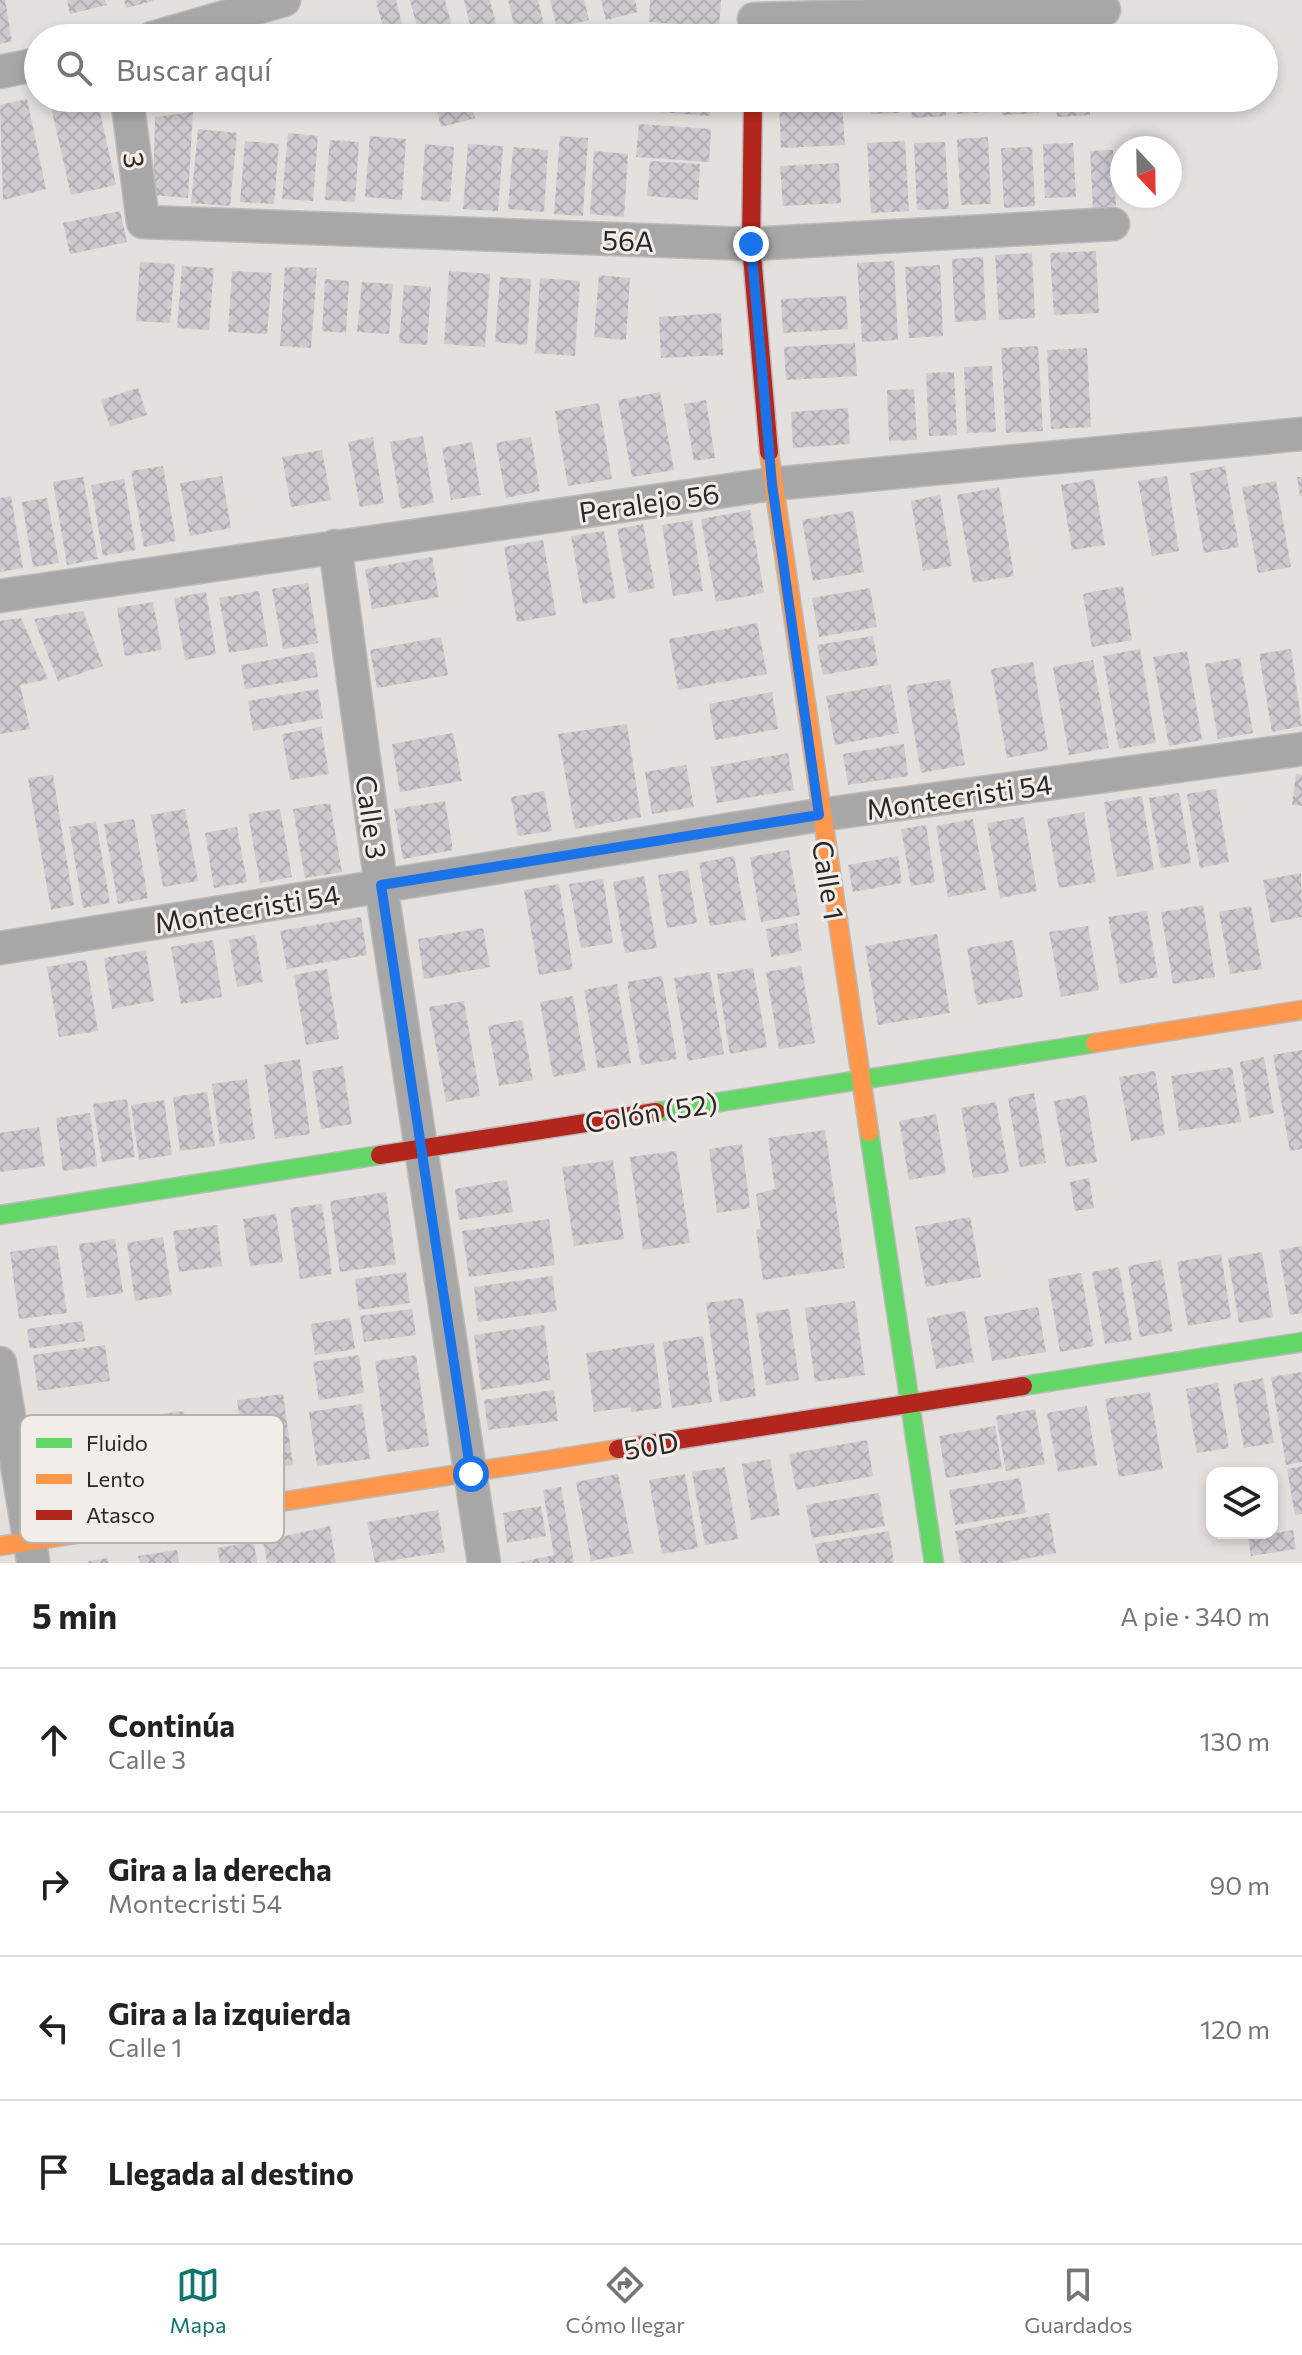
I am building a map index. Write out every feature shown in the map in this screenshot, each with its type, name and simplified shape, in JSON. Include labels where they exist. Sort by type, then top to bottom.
[{"type":"street","points":[[201,24],[284,0]]},
{"type":"street","points":[[754,19],[1104,10]]},
{"type":"street","points":[[0,72],[24,67]]},
{"type":"street","name":"3","points":[[129,112],[143,222]]},
{"type":"street","name":"Calle 1","points":[[753,112],[751,244],[772,484],[819,815],[934,1563]]},
{"type":"street","name":"56A","points":[[143,222],[751,244],[1113,224]]},
{"type":"street","name":"Peralejo 56","points":[[0,596],[772,484],[1302,434]]},
{"type":"street","name":"Calle 3","points":[[335,546],[381,885],[484,1563]]},
{"type":"street","name":"Montecristi 54","points":[[0,948],[819,815],[1302,749]]},
{"type":"street","name":"Colón (52)","points":[[0,1215],[1302,1010]]},
{"type":"street","name":"50D","points":[[284,1506],[1302,1342]]},
{"type":"street","points":[[0,1363],[20,1542]]},
{"type":"street","name":"50D","points":[[21,1551],[68,1543]]},
{"type":"building","points":[[0,0],[5,0],[12,41],[0,44]]},
{"type":"building","points":[[67,0],[105,0],[107,5],[70,14]]},
{"type":"building","points":[[124,0],[153,0],[153,1],[126,8]]},
{"type":"building","points":[[396,0],[402,24],[382,24],[376,1]]},
{"type":"building","points":[[410,0],[445,0],[451,24],[416,24]]},
{"type":"building","points":[[464,0],[490,0],[496,24],[470,24]]},
{"type":"building","points":[[508,0],[538,0],[544,24],[514,24]]},
{"type":"building","points":[[550,0],[584,0],[589,20],[556,24]]},
{"type":"building","points":[[601,0],[635,0],[638,12],[606,20]]},
{"type":"building","points":[[650,0],[721,0],[719,24],[649,22]]},
{"type":"building","points":[[24,100],[24,112],[30,112],[46,189],[3,200],[0,105]]},
{"type":"building","points":[[52,112],[100,112],[116,185],[71,195]]},
{"type":"building","points":[[193,112],[188,198],[153,195],[155,117]]},
{"type":"building","points":[[437,112],[474,112],[475,118],[441,127]]},
{"type":"building","points":[[657,112],[710,112],[710,116]]},
{"type":"building","points":[[779,112],[843,112],[845,145],[781,148]]},
{"type":"building","points":[[871,112],[901,113],[871,114]]},
{"type":"building","points":[[912,112],[946,112],[946,116],[912,118]]},
{"type":"building","points":[[1002,112],[1039,112],[1039,113],[1002,115]]},
{"type":"building","points":[[1057,112],[1090,112],[1090,115],[1057,117]]},
{"type":"building","points":[[639,124],[711,129],[709,162],[636,157]]},
{"type":"building","points":[[198,129],[237,133],[230,206],[191,203]]},
{"type":"building","points":[[288,133],[318,136],[313,201],[282,199]]},
{"type":"building","points":[[370,136],[406,139],[402,200],[365,197]]},
{"type":"building","points":[[560,136],[588,138],[583,216],[554,214]]},
{"type":"building","points":[[988,137],[991,204],[961,205],[957,139]]},
{"type":"building","points":[[330,140],[359,142],[355,202],[325,200]]},
{"type":"building","points":[[245,141],[279,144],[274,204],[240,202]]},
{"type":"building","points":[[905,141],[909,211],[871,213],[867,143]]},
{"type":"building","points":[[945,142],[949,209],[917,210],[914,143]]},
{"type":"building","points":[[1073,143],[1076,197],[1045,198],[1043,144]]},
{"type":"building","points":[[425,144],[454,147],[450,202],[421,200]]},
{"type":"building","points":[[468,144],[503,146],[498,211],[463,209]]},
{"type":"building","points":[[513,147],[548,150],[544,212],[508,209]]},
{"type":"building","points":[[1032,147],[1035,206],[1004,208],[1001,148]]},
{"type":"building","points":[[1110,150],[1110,207],[1093,208],[1090,151]]},
{"type":"building","points":[[594,151],[628,154],[624,217],[590,214]]},
{"type":"building","points":[[650,161],[700,164],[698,200],[647,196]]},
{"type":"building","points":[[839,163],[841,203],[783,206],[780,166]]},
{"type":"building","points":[[120,211],[127,242],[70,254],[63,223]]},
{"type":"building","points":[[1096,251],[1099,313],[1054,315],[1050,253]]},
{"type":"building","points":[[1032,253],[1035,318],[999,320],[995,255]]},
{"type":"building","points":[[983,257],[986,320],[955,322],[952,259]]},
{"type":"building","points":[[894,261],[898,340],[862,342],[857,263]]},
{"type":"building","points":[[140,262],[175,264],[170,323],[136,321]]},
{"type":"building","points":[[940,265],[943,336],[909,338],[905,267]]},
{"type":"building","points":[[182,266],[214,268],[209,330],[177,328]]},
{"type":"building","points":[[285,267],[317,268],[311,348],[280,346]]},
{"type":"building","points":[[232,271],[272,273],[267,334],[228,332]]},
{"type":"building","points":[[449,271],[490,274],[485,347],[444,344]]},
{"type":"building","points":[[599,275],[630,278],[626,340],[594,337]]},
{"type":"building","points":[[500,277],[531,279],[527,345],[495,342]]},
{"type":"building","points":[[540,278],[580,281],[575,356],[535,353]]},
{"type":"building","points":[[325,279],[349,281],[346,333],[322,331]]},
{"type":"building","points":[[362,282],[393,284],[389,334],[357,332]]},
{"type":"building","points":[[404,285],[431,287],[427,345],[399,343]]},
{"type":"building","points":[[846,296],[848,329],[783,333],[781,299]]},
{"type":"building","points":[[721,313],[723,355],[661,358],[659,317]]},
{"type":"building","points":[[855,343],[857,376],[786,380],[784,347]]},
{"type":"building","points":[[1038,346],[1043,431],[1006,433],[1001,348]]},
{"type":"building","points":[[1087,348],[1091,427],[1051,429],[1047,350]]},
{"type":"building","points":[[992,366],[996,432],[967,433],[964,367]]},
{"type":"building","points":[[954,372],[957,435],[929,436],[926,373]]},
{"type":"building","points":[[138,388],[147,415],[110,427],[101,400]]},
{"type":"building","points":[[914,389],[917,440],[889,441],[887,390]]},
{"type":"building","points":[[660,392],[674,470],[632,477],[618,400]]},
{"type":"building","points":[[706,400],[715,458],[694,461],[684,404]]},
{"type":"building","points":[[599,403],[612,479],[568,486],[555,411]]},
{"type":"building","points":[[848,408],[850,444],[793,448],[791,412]]},
{"type":"building","points":[[423,436],[434,503],[401,509],[390,442]]},
{"type":"building","points":[[373,437],[384,503],[360,507],[348,442]]},
{"type":"building","points":[[531,437],[540,491],[506,498],[496,443]]},
{"type":"building","points":[[472,442],[481,495],[451,500],[442,448]]},
{"type":"building","points":[[322,450],[331,500],[291,507],[282,457]]},
{"type":"building","points":[[163,466],[176,541],[144,547],[131,471]]},
{"type":"building","points":[[1225,466],[1239,547],[1204,553],[1190,473]]},
{"type":"building","points":[[222,476],[231,528],[190,536],[180,483]]},
{"type":"building","points":[[1167,476],[1179,551],[1152,556],[1138,481]]},
{"type":"building","points":[[83,477],[98,559],[67,565],[53,482]]},
{"type":"building","points":[[1297,477],[1302,477],[1302,496],[1300,496]]},
{"type":"building","points":[[124,479],[136,550],[103,556],[91,485]]},
{"type":"building","points":[[1094,479],[1105,545],[1072,550],[1061,485]]},
{"type":"building","points":[[1276,481],[1291,567],[1258,573],[1242,487]]},
{"type":"building","points":[[999,487],[1014,576],[973,583],[957,495]]},
{"type":"building","points":[[940,495],[952,566],[923,571],[911,501]]},
{"type":"building","points":[[11,496],[23,568],[0,572],[0,498]]},
{"type":"building","points":[[47,498],[59,563],[33,567],[22,502]]},
{"type":"building","points":[[750,510],[764,593],[716,602],[701,519]]},
{"type":"building","points":[[853,511],[864,572],[813,581],[802,520]]},
{"type":"building","points":[[692,520],[703,591],[673,596],[662,525]]},
{"type":"building","points":[[643,524],[655,588],[629,593],[617,529]]},
{"type":"building","points":[[604,531],[616,598],[583,604],[571,536]]},
{"type":"building","points":[[543,540],[556,615],[517,622],[504,547]]},
{"type":"building","points":[[432,557],[439,597],[372,609],[365,569]]},
{"type":"building","points":[[308,583],[318,643],[283,649],[272,589]]},
{"type":"building","points":[[1123,586],[1132,640],[1092,647],[1083,594]]},
{"type":"building","points":[[870,588],[877,627],[819,637],[812,598]]},
{"type":"building","points":[[259,591],[268,646],[229,653],[219,598]]},
{"type":"building","points":[[206,592],[216,654],[185,660],[174,598]]},
{"type":"building","points":[[153,602],[162,650],[125,656],[117,608]]},
{"type":"building","points":[[83,611],[103,666],[58,681],[34,619]]},
{"type":"building","points":[[21,618],[48,679],[20,685],[30,729],[0,734],[0,621]]},
{"type":"building","points":[[757,623],[767,674],[678,690],[669,639]]},
{"type":"building","points":[[873,636],[878,665],[823,675],[817,645]]},
{"type":"building","points":[[441,637],[448,675],[377,688],[370,650]]},
{"type":"building","points":[[1140,649],[1156,743],[1119,749],[1103,656]]},
{"type":"building","points":[[1291,649],[1302,726],[1272,732],[1259,654]]},
{"type":"building","points":[[1187,651],[1202,740],[1169,746],[1153,657]]},
{"type":"building","points":[[314,652],[318,677],[245,689],[241,665]]},
{"type":"building","points":[[1240,658],[1253,733],[1218,739],[1205,664]]},
{"type":"building","points":[[1093,660],[1109,748],[1069,755],[1053,667]]},
{"type":"building","points":[[1033,662],[1048,750],[1007,758],[991,669]]},
{"type":"building","points":[[950,679],[965,765],[921,773],[906,686]]},
{"type":"building","points":[[891,684],[899,733],[835,745],[826,696]]},
{"type":"building","points":[[318,689],[323,718],[253,731],[248,701]]},
{"type":"building","points":[[772,692],[778,729],[715,740],[709,704]]},
{"type":"building","points":[[627,724],[641,817],[575,829],[558,734]]},
{"type":"building","points":[[321,727],[329,774],[290,780],[282,734]]},
{"type":"building","points":[[453,733],[462,781],[400,792],[392,744]]},
{"type":"building","points":[[904,744],[908,776],[848,785],[843,754]]},
{"type":"building","points":[[788,753],[794,790],[717,803],[711,767]]},
{"type":"building","points":[[686,765],[694,807],[652,814],[645,772]]},
{"type":"building","points":[[1296,774],[1302,775],[1302,806],[1292,805]]},
{"type":"building","points":[[53,775],[74,905],[51,910],[28,778]]},
{"type":"building","points":[[1216,789],[1229,862],[1200,868],[1187,794]]},
{"type":"building","points":[[544,791],[552,831],[518,836],[511,797]]},
{"type":"building","points":[[1179,793],[1191,863],[1161,868],[1149,798]]},
{"type":"building","points":[[1142,796],[1154,870],[1117,877],[1104,802]]},
{"type":"building","points":[[445,801],[453,850],[403,859],[394,809]]},
{"type":"building","points":[[330,803],[342,872],[305,878],[293,809]]},
{"type":"building","points":[[185,809],[198,881],[163,887],[151,815]]},
{"type":"building","points":[[280,809],[292,877],[260,883],[248,814]]},
{"type":"building","points":[[1084,812],[1096,882],[1059,888],[1047,819]]},
{"type":"building","points":[[1024,817],[1037,891],[1000,898],[987,823]]},
{"type":"building","points":[[134,819],[148,898],[118,904],[104,824]]},
{"type":"building","points":[[973,819],[986,890],[948,897],[936,826]]},
{"type":"building","points":[[96,822],[110,903],[83,908],[69,827]]},
{"type":"building","points":[[926,825],[935,882],[911,886],[901,829]]},
{"type":"building","points":[[237,827],[247,882],[214,888],[205,833]]},
{"type":"building","points":[[789,850],[800,915],[761,922],[750,857]]},
{"type":"building","points":[[734,856],[746,920],[710,926],[699,863]]},
{"type":"building","points":[[898,856],[902,883],[853,892],[848,865]]},
{"type":"building","points":[[688,870],[697,923],[667,928],[658,875]]},
{"type":"building","points":[[1301,873],[1302,917],[1271,923],[1263,880]]},
{"type":"building","points":[[644,876],[657,948],[625,953],[613,882]]},
{"type":"building","points":[[603,879],[613,943],[581,948],[569,884]]},
{"type":"building","points":[[559,884],[573,969],[539,975],[524,890]]},
{"type":"building","points":[[1203,905],[1215,977],[1173,984],[1161,912]]},
{"type":"building","points":[[1251,906],[1262,969],[1230,974],[1219,912]]},
{"type":"building","points":[[1147,911],[1158,977],[1120,984],[1108,917]]},
{"type":"building","points":[[361,917],[367,955],[287,969],[280,931]]},
{"type":"building","points":[[797,923],[802,951],[771,957],[766,929]]},
{"type":"building","points":[[1088,926],[1099,990],[1061,997],[1049,932]]},
{"type":"building","points":[[483,928],[490,967],[424,979],[418,939]]},
{"type":"building","points":[[937,934],[950,1013],[878,1025],[865,946]]},
{"type":"building","points":[[255,935],[263,982],[237,987],[229,940]]},
{"type":"building","points":[[213,940],[222,997],[181,1004],[171,947]]},
{"type":"building","points":[[1013,940],[1023,997],[977,1005],[967,948]]},
{"type":"building","points":[[146,950],[154,1001],[112,1009],[104,958]]},
{"type":"building","points":[[86,960],[98,1031],[59,1037],[47,967]]},
{"type":"building","points":[[801,966],[815,1043],[779,1049],[766,972]]},
{"type":"building","points":[[753,968],[767,1047],[730,1054],[717,974]]},
{"type":"building","points":[[327,969],[339,1039],[306,1045],[294,975]]},
{"type":"building","points":[[710,972],[724,1054],[688,1061],[674,978]]},
{"type":"building","points":[[662,976],[677,1059],[641,1065],[627,982]]},
{"type":"building","points":[[617,984],[631,1063],[598,1069],[584,990]]},
{"type":"building","points":[[573,996],[586,1071],[553,1077],[540,1002]]},
{"type":"building","points":[[464,1001],[480,1096],[446,1102],[429,1007]]},
{"type":"building","points":[[522,1020],[533,1080],[499,1086],[488,1026]]},
{"type":"building","points":[[1302,1050],[1302,1149],[1290,1151],[1273,1055]]},
{"type":"building","points":[[1264,1057],[1274,1113],[1249,1118],[1240,1062]]},
{"type":"building","points":[[300,1059],[310,1134],[275,1139],[264,1065]]},
{"type":"building","points":[[343,1066],[352,1124],[321,1129],[312,1071]]},
{"type":"building","points":[[1232,1067],[1241,1122],[1179,1131],[1171,1076]]},
{"type":"building","points":[[1155,1071],[1165,1135],[1131,1141],[1119,1077]]},
{"type":"building","points":[[247,1079],[255,1139],[220,1144],[212,1084]]},
{"type":"building","points":[[207,1092],[215,1146],[180,1151],[173,1097]]},
{"type":"building","points":[[1034,1093],[1046,1163],[1020,1167],[1008,1098]]},
{"type":"building","points":[[1086,1095],[1097,1162],[1066,1167],[1054,1101]]},
{"type":"building","points":[[127,1099],[135,1157],[102,1162],[93,1104]]},
{"type":"building","points":[[164,1100],[172,1155],[139,1160],[131,1105]]},
{"type":"building","points":[[996,1102],[1009,1172],[973,1178],[961,1108]]},
{"type":"building","points":[[90,1113],[97,1166],[63,1171],[56,1118]]},
{"type":"building","points":[[936,1114],[946,1173],[909,1180],[899,1121]]},
{"type":"building","points":[[39,1127],[45,1166],[0,1172],[0,1133]]},
{"type":"building","points":[[825,1130],[845,1268],[763,1280],[756,1230],[761,1229],[756,1194],[775,1189],[768,1138]]},
{"type":"building","points":[[742,1144],[750,1208],[717,1213],[709,1149]]},
{"type":"building","points":[[676,1151],[690,1243],[643,1250],[630,1157]]},
{"type":"building","points":[[613,1160],[624,1239],[574,1246],[562,1167]]},
{"type":"building","points":[[1089,1178],[1094,1208],[1075,1211],[1070,1182]]},
{"type":"building","points":[[507,1180],[513,1212],[459,1220],[455,1189]]},
{"type":"building","points":[[386,1192],[396,1264],[340,1272],[330,1201]]},
{"type":"building","points":[[322,1204],[332,1274],[300,1279],[290,1208]]},
{"type":"building","points":[[276,1214],[283,1262],[250,1266],[243,1219]]},
{"type":"building","points":[[970,1217],[981,1277],[926,1287],[915,1227]]},
{"type":"building","points":[[549,1219],[555,1265],[469,1277],[462,1231]]},
{"type":"building","points":[[217,1225],[222,1266],[179,1272],[173,1231]]},
{"type":"building","points":[[163,1237],[172,1295],[135,1301],[127,1243]]},
{"type":"building","points":[[115,1239],[123,1293],[87,1298],[79,1244]]},
{"type":"building","points":[[57,1245],[67,1313],[19,1319],[10,1252]]},
{"type":"building","points":[[1302,1246],[1302,1313],[1290,1315],[1279,1250]]},
{"type":"building","points":[[1262,1252],[1273,1317],[1239,1323],[1228,1258]]},
{"type":"building","points":[[1221,1254],[1231,1318],[1188,1326],[1177,1262]]},
{"type":"building","points":[[1161,1260],[1173,1331],[1140,1337],[1128,1266]]},
{"type":"building","points":[[1119,1267],[1132,1340],[1105,1344],[1092,1272]]},
{"type":"building","points":[[406,1272],[410,1303],[359,1310],[355,1279]]},
{"type":"building","points":[[1081,1273],[1094,1346],[1060,1352],[1048,1279]]},
{"type":"building","points":[[552,1276],[557,1311],[478,1322],[474,1287]]},
{"type":"building","points":[[743,1298],[756,1396],[720,1402],[706,1303]]},
{"type":"building","points":[[855,1301],[865,1375],[815,1382],[805,1308]]},
{"type":"building","points":[[1038,1307],[1046,1352],[992,1361],[984,1317]]},
{"type":"building","points":[[412,1309],[416,1335],[364,1342],[360,1316]]},
{"type":"building","points":[[789,1309],[799,1380],[766,1385],[756,1313]]},
{"type":"building","points":[[965,1311],[974,1362],[936,1369],[927,1318]]},
{"type":"building","points":[[350,1318],[355,1349],[315,1355],[311,1324]]},
{"type":"building","points":[[82,1321],[85,1341],[30,1349],[27,1329]]},
{"type":"building","points":[[544,1325],[551,1380],[481,1390],[474,1335]]},
{"type":"building","points":[[703,1336],[712,1402],[672,1408],[663,1342]]},
{"type":"building","points":[[654,1343],[662,1408],[631,1412],[631,1407],[594,1412],[586,1353]]},
{"type":"building","points":[[105,1345],[110,1381],[38,1391],[33,1355]]},
{"type":"building","points":[[359,1355],[364,1393],[319,1400],[313,1362]]},
{"type":"building","points":[[416,1355],[429,1446],[387,1452],[375,1361]]},
{"type":"building","points":[[1302,1372],[1302,1462],[1286,1465],[1271,1377]]},
{"type":"building","points":[[1263,1378],[1274,1443],[1244,1448],[1233,1384]]},
{"type":"building","points":[[1218,1383],[1229,1448],[1197,1453],[1186,1389]]},
{"type":"building","points":[[554,1390],[558,1421],[488,1430],[484,1400]]},
{"type":"building","points":[[1150,1392],[1163,1469],[1119,1477],[1105,1399]]},
{"type":"building","points":[[283,1394],[293,1465],[284,1466],[284,1415],[239,1415],[237,1400]]},
{"type":"building","points":[[362,1404],[370,1459],[317,1466],[309,1412]]},
{"type":"building","points":[[1087,1406],[1097,1465],[1058,1472],[1047,1413]]},
{"type":"building","points":[[1035,1409],[1045,1464],[1006,1471],[996,1416]]},
{"type":"building","points":[[184,1411],[185,1415],[156,1415]]},
{"type":"building","points":[[995,1426],[1002,1468],[946,1478],[939,1436]]},
{"type":"building","points":[[867,1440],[873,1476],[796,1490],[789,1454]]},
{"type":"building","points":[[770,1459],[780,1515],[751,1520],[742,1464]]},
{"type":"building","points":[[1302,1466],[1302,1514],[1295,1515],[1287,1469]]},
{"type":"building","points":[[725,1467],[738,1539],[705,1545],[692,1472]]},
{"type":"building","points":[[618,1474],[633,1553],[591,1561],[576,1482]]},
{"type":"building","points":[[685,1474],[698,1548],[662,1554],[649,1480]]},
{"type":"building","points":[[1020,1478],[1026,1513],[955,1525],[949,1490]]},
{"type":"building","points":[[561,1487],[574,1563],[515,1563],[554,1555],[543,1490]]},
{"type":"building","points":[[879,1493],[885,1526],[812,1538],[806,1505]]},
{"type":"building","points":[[541,1506],[546,1536],[507,1543],[503,1513]]},
{"type":"building","points":[[438,1510],[445,1552],[375,1563],[367,1522]]},
{"type":"building","points":[[1049,1513],[1056,1553],[1002,1563],[961,1563],[955,1531]]},
{"type":"building","points":[[330,1526],[336,1563],[267,1563],[263,1543],[284,1543],[284,1536]]},
{"type":"building","points":[[1293,1530],[1296,1549],[1251,1556],[1248,1539],[1278,1539],[1278,1533]]},
{"type":"building","points":[[889,1531],[894,1563],[819,1563],[815,1544]]},
{"type":"building","points":[[254,1543],[257,1563],[220,1563],[217,1548]]},
{"type":"building","points":[[177,1550],[179,1563],[140,1563],[138,1556]]},
{"type":"building","points":[[108,1558],[109,1563],[88,1563],[88,1561]]},
{"type":"traffic: fast","points":[[656,1112],[1095,1043]]},
{"type":"traffic: fast","points":[[869,1132],[934,1563]]},
{"type":"traffic: fast","points":[[0,1215],[380,1155]]},
{"type":"traffic: fast","points":[[1023,1386],[1302,1342]]},
{"type":"traffic: slow","points":[[769,452],[869,1132]]},
{"type":"traffic: slow","points":[[1095,1043],[1302,1010]]},
{"type":"traffic: slow","points":[[284,1501],[618,1449]]},
{"type":"traffic: slow","points":[[0,1546],[20,1543]]},
{"type":"traffic: jam","points":[[753,112],[751,244],[769,452]]},
{"type":"traffic: jam","points":[[380,1155],[656,1112]]},
{"type":"traffic: jam","points":[[618,1449],[1023,1386]]},
{"type":"route","points":[[471,1474],[381,885],[819,815],[772,484],[751,244]]}]
